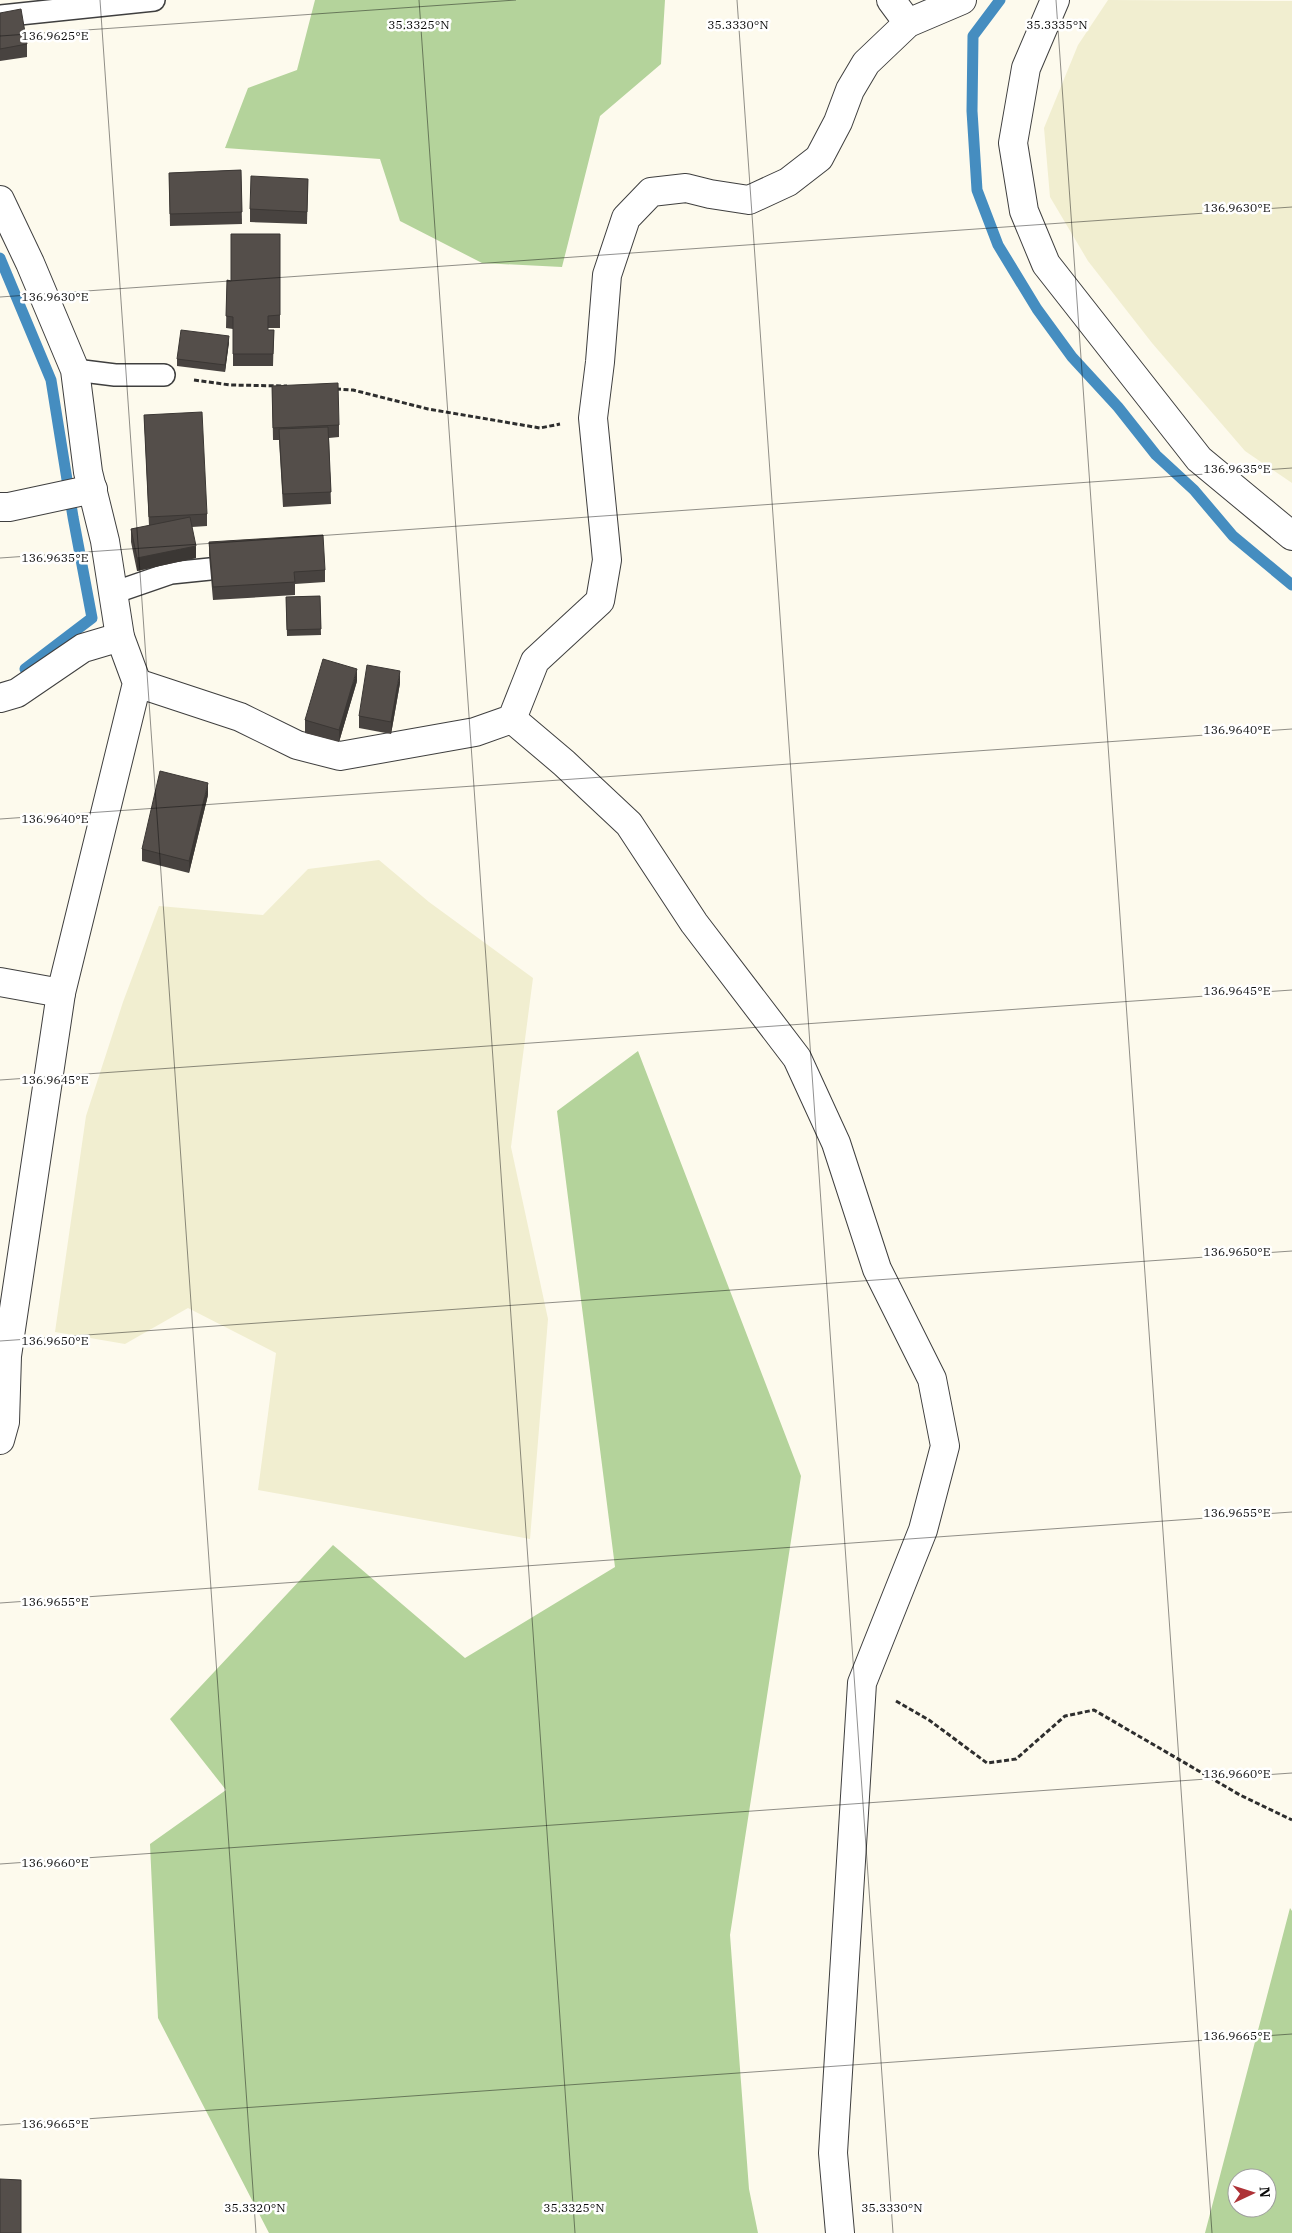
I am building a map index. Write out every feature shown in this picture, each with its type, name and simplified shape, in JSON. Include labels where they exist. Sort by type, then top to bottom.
[{"type":"street","points":[[891,0],[908,23]]},
{"type":"street","points":[[137,683],[240,717],[297,745],[340,756],[475,732],[512,719],[536,661],[600,601],[607,560],[593,418],[600,362],[606,275],[626,218],[651,192],[686,188],[749,200],[788,182],[819,158],[838,122],[850,90],[866,63],[908,23],[962,0]]},
{"type":"street","points":[[1055,0],[1026,68],[1013,143],[1024,211],[1046,264],[1199,459],[1292,536]]},
{"type":"street","points":[[0,200],[30,263],[75,370],[90,490],[105,541],[120,636],[137,683],[61,992],[7,1356],[5,1422],[0,1440]]},
{"type":"street","points":[[0,507],[90,490]]},
{"type":"street","points":[[0,698],[17,693],[83,648],[120,636]]},
{"type":"street","points":[[512,719],[564,763],[629,824],[694,923],[797,1058],[836,1143],[877,1269],[932,1379],[945,1446],[923,1530],[862,1683],[834,2152],[840,2233]]},
{"type":"street","points":[[0,982],[61,992]]},
{"type":"lane","points":[[0,16],[154,0]]},
{"type":"lane","points":[[75,370],[115,375],[164,376]]},
{"type":"lane","points":[[113,593],[171,574],[210,569]]},
{"type":"path","points":[[164,376],[230,385],[295,386]]},
{"type":"path","points":[[334,389],[353,390],[428,409],[540,428],[593,418]]},
{"type":"path","points":[[862,1683],[929,1720],[987,1763],[1016,1759],[1065,1716],[1094,1710],[1240,1795],[1292,1820]]},
{"type":"shaded area","points":[[1108,0],[1292,1],[1292,483],[1245,451],[1152,343],[1088,261],[1050,197],[1044,128],[1078,45]]},
{"type":"shaded area","points":[[379,860],[429,902],[533,978],[511,1147],[548,1319],[530,1539],[258,1490],[276,1353],[188,1308],[125,1344],[55,1332],[86,1116],[123,1002],[159,906],[263,915],[308,869]]},
{"type":"green space","points":[[315,0],[665,0],[661,64],[600,116],[562,267],[482,263],[400,221],[380,159],[225,148],[248,88],[297,70]]},
{"type":"green space","points":[[638,1051],[801,1476],[730,1935],[749,2189],[758,2233],[269,2233],[158,2018],[150,1844],[226,1790],[170,1719],[333,1545],[465,1658],[615,1567],[557,1111]]},
{"type":"green space","points":[[1290,1908],[1292,1911],[1292,2233],[1205,2233]]},
{"type":"building","points":[[21,9],[27,44],[0,49],[0,13]]},
{"type":"building","points":[[241,170],[242,212],[170,214],[169,173]]},
{"type":"building","points":[[251,176],[308,179],[307,212],[250,209]]},
{"type":"building","points":[[231,234],[280,234],[280,315],[268,316],[268,330],[274,330],[273,354],[233,354],[233,317],[226,316],[227,280],[231,281]]},
{"type":"building","points":[[181,330],[229,336],[225,365],[177,359]]},
{"type":"building","points":[[338,383],[339,425],[273,428],[272,386]]},
{"type":"building","points":[[202,412],[207,514],[149,517],[144,415]]},
{"type":"building","points":[[328,427],[331,492],[283,494],[279,429]]},
{"type":"building","points":[[190,517],[196,546],[137,558],[131,529]]},
{"type":"building","points":[[323,535],[325,570],[294,572],[295,582],[213,587],[209,542]]},
{"type":"building","points":[[320,596],[321,629],[287,630],[286,597]]},
{"type":"building","points":[[323,659],[357,669],[339,730],[305,720]]},
{"type":"building","points":[[367,665],[400,671],[391,722],[359,716]]},
{"type":"building","points":[[160,771],[208,783],[189,861],[142,849]]},
{"type":"building","points":[[0,2179],[21,2180],[21,2233],[0,2233]]},
{"type":"waterway","points":[[1000,0],[973,36],[972,111],[977,190],[998,245],[1037,309],[1072,357],[1118,407],[1156,455],[1194,490],[1233,536],[1292,585]]},
{"type":"waterway","points":[[0,258],[51,380],[73,517],[92,618],[25,669]]}]
